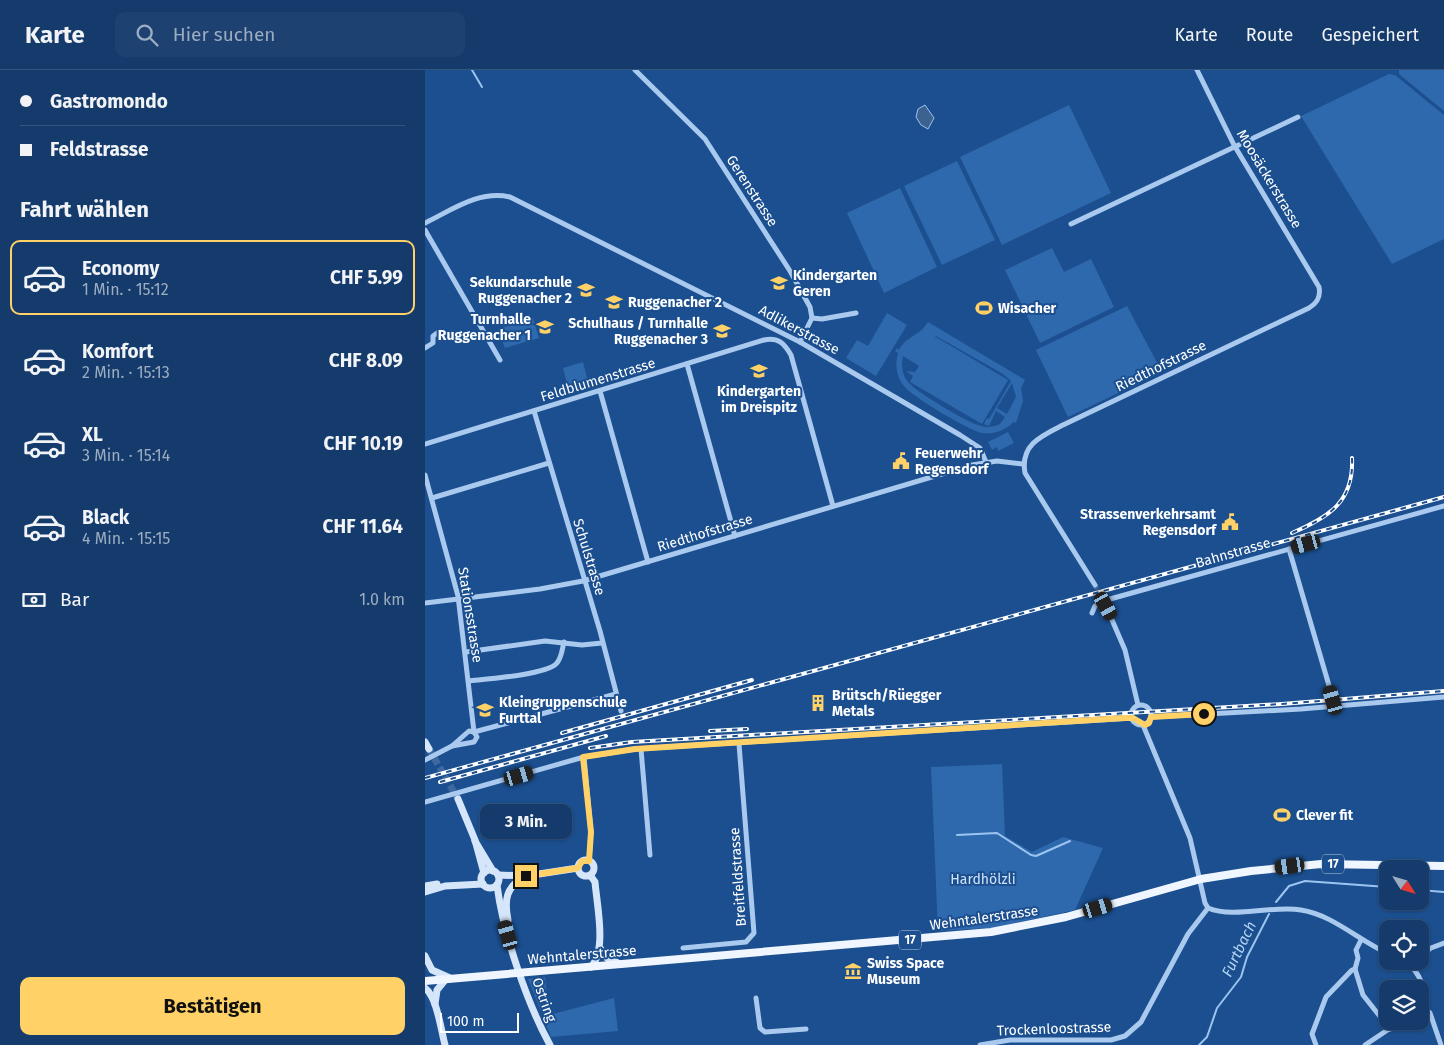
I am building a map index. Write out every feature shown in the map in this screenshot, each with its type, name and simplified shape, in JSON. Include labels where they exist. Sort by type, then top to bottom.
[{"type":"main road","name":"Ostring","points":[[458,799],[475,840],[497,878],[499,905],[508,935],[537,1021],[549,1045]]},
{"type":"main road","name":"Ostring","points":[[475,840],[484,880],[499,905]]},
{"type":"main road","points":[[578,868],[582,861],[589,861],[594,866],[590,875]]},
{"type":"main road","name":"17","points":[[1201,879],[1290,866],[1321,864],[1444,866]]},
{"type":"main road","points":[[578,868],[583,876],[590,875]]},
{"type":"main road","points":[[425,892],[463,883],[578,868]]},
{"type":"main road","points":[[590,875],[595,882],[600,948],[596,961],[591,967]]},
{"type":"main road","points":[[508,935],[509,926],[505,905],[506,894],[515,882],[523,876]]},
{"type":"main road","points":[[484,880],[497,878]]},
{"type":"main road","name":"Wehntalerstrasse","points":[[425,981],[991,932],[1066,917],[1201,879]]},
{"type":"main road","points":[[425,886],[445,886]]},
{"type":"main road","points":[[600,948],[607,958],[621,965]]},
{"type":"main road","points":[[425,961],[435,973],[449,979],[437,990],[435,1004]]},
{"type":"main road","points":[[425,988],[431,994],[435,1004],[445,1045]]},
{"type":"street","name":"Gerenstrasse","points":[[635,70],[705,139],[791,271],[808,302],[812,318]]},
{"type":"street","name":"Moosäckerstrasse","points":[[1197,70],[1234,145],[1319,287],[1319,297]]},
{"type":"street","points":[[1071,224],[1234,145],[1298,117]]},
{"type":"street","name":"Adlikerstrasse","points":[[425,223],[480,197],[490,194],[510,197],[800,342],[967,439],[980,448],[986,462]]},
{"type":"street","points":[[425,230],[500,360]]},
{"type":"street","name":"Riedthofstrasse","points":[[1023,464],[1027,450],[1042,436],[1309,308],[1319,297]]},
{"type":"street","points":[[800,342],[812,318],[822,319],[856,313]]},
{"type":"street","points":[[425,348],[433,343],[433,336],[440,331]]},
{"type":"street","name":"Feldblumenstrasse","points":[[425,444],[764,340],[778,340],[785,345],[791,355],[833,506]]},
{"type":"street","points":[[687,364],[735,536]]},
{"type":"street","points":[[600,391],[648,562]]},
{"type":"street","name":"Schulstrasse","points":[[534,411],[621,711]]},
{"type":"street","points":[[986,462],[1023,464],[1029,482],[1095,585]]},
{"type":"street","name":"Riedthofstrasse","points":[[425,603],[540,589],[583,581],[986,462]]},
{"type":"street","points":[[431,498],[549,463]]},
{"type":"street","name":"Stationsstrasse","points":[[425,475],[459,599],[475,732]]},
{"type":"street","name":"Bahnstrasse","points":[[1092,613],[1095,606],[1103,601],[1444,506]]},
{"type":"street","points":[[1289,549],[1335,706]]},
{"type":"street","points":[[1106,606],[1125,650],[1138,706]]},
{"type":"street","points":[[466,652],[545,641],[582,645],[602,642]]},
{"type":"street","points":[[469,681],[518,675],[551,667],[560,658],[564,642]]},
{"type":"street","points":[[425,760],[452,746],[466,733],[616,694]]},
{"type":"street","points":[[1151,717],[1335,706],[1444,697]]},
{"type":"street","points":[[1133,718],[1131,711],[1138,706],[1146,708],[1151,717],[1149,723],[1143,725]]},
{"type":"street","points":[[425,802],[583,757],[641,749],[1133,718],[1143,725],[1190,838],[1205,903],[1209,908],[1230,912],[1281,908],[1304,910],[1332,921],[1379,949]]},
{"type":"street","points":[[452,746],[474,742],[477,737],[475,732]]},
{"type":"street","name":"Breitfeldstrasse","points":[[683,948],[746,942],[753,933],[739,744]]},
{"type":"street","points":[[641,749],[650,855]]},
{"type":"street","points":[[583,757],[591,832],[589,861]]},
{"type":"street","name":"Trockenloostrasse","points":[[980,1045],[1010,1040],[1111,1040],[1125,1036],[1141,1022],[1188,934],[1209,908]]},
{"type":"street","points":[[1429,949],[1444,943],[1444,938]]},
{"type":"street","points":[[1361,940],[1356,950],[1358,958],[1355,969],[1363,995],[1379,1015]]},
{"type":"street","points":[[1316,1045],[1312,1034],[1323,1003],[1345,977],[1355,969]]},
{"type":"street","points":[[756,998],[760,1028],[765,1032],[806,1029]]},
{"type":"street","points":[[1429,1013],[1441,1045]]},
{"type":"street","points":[[1365,1045],[1388,1030]]},
{"type":"green space","points":[[1399,70],[1444,70],[1444,111],[1399,74]]},
{"type":"green space","points":[[1389,74],[1395,75],[1444,115],[1444,239],[1392,264],[1301,116]]},
{"type":"green space","points":[[1069,105],[1111,193],[1002,245],[960,157]]},
{"type":"green space","points":[[957,161],[995,240],[942,265],[904,186]]},
{"type":"green space","points":[[900,188],[937,267],[884,293],[847,213]]},
{"type":"green space","points":[[1052,248],[1064,272],[1091,259],[1114,307],[1040,343],[1005,270]]},
{"type":"green space","points":[[1127,306],[1162,372],[1068,417],[1036,350]]},
{"type":"green space","points":[[887,313],[907,325],[876,376],[846,358],[857,340],[868,346]]},
{"type":"green space","points":[[533,318],[539,338],[505,348],[498,329]]},
{"type":"green space","points":[[928,322],[1025,380],[1021,388],[1023,401],[1016,423],[1014,422],[995,433],[975,431],[941,413],[904,386],[898,374],[896,366],[898,353],[895,351],[897,348],[899,350],[902,345]],"holes":[[[936,336],[1003,374],[1011,381],[989,419],[987,418],[984,424],[989,426],[996,411],[1005,417],[1000,424],[988,427],[974,424],[931,400],[908,382],[904,376],[903,356],[919,366],[915,372],[906,371],[913,376],[910,382],[982,424],[1008,380],[936,337],[934,340]],[[1012,383],[1016,397],[1007,414],[997,408]]]},
{"type":"green space","points":[[583,362],[589,385],[569,391],[563,368]]},
{"type":"green space","points":[[1008,432],[1014,443],[998,451],[997,447],[992,450],[988,442]]},
{"type":"green space","name":"Hardhölzli","points":[[1002,764],[1005,836],[1032,852],[1063,837],[1103,848],[1075,910],[991,928],[938,931],[931,767]]},
{"type":"green space","points":[[545,977],[549,1015],[614,998],[618,1031],[551,1037],[528,979]]},
{"type":"shaded area","points":[[925,105],[934,118],[928,129],[921,125],[916,117],[918,109]]},
{"type":"waterway","points":[[472,70],[482,87]]},
{"type":"waterway","points":[[957,835],[997,833],[1031,855],[1036,856],[1070,841]]},
{"type":"waterway","name":"Furtbach","points":[[1276,902],[1289,886],[1305,881],[1379,886]]},
{"type":"waterway","name":"Furtbach","points":[[1429,891],[1444,892]]},
{"type":"waterway","name":"Furtbach","points":[[1199,1045],[1207,1037],[1217,1008],[1241,977],[1247,957],[1269,914]]},
{"type":"tunnel","points":[[1095,585],[1106,606]]},
{"type":"tunnel","points":[[429,749],[458,799]]},
{"type":"railway","points":[[1292,533],[1317,521],[1337,506],[1349,486],[1352,473],[1352,458]]},
{"type":"railway","points":[[425,778],[1444,497]]},
{"type":"railway","points":[[562,733],[752,680]]},
{"type":"railway","points":[[590,748],[632,742],[1282,704],[1444,691]]},
{"type":"railway","points":[[710,731],[747,729]]},
{"type":"railway","points":[[440,782],[606,736]]},
{"type":"place","name":"Kindergarten Geren","points":[[779,283]]},
{"type":"place","name":"Sekundarschule Ruggenacher 2","points":[[586,290]]},
{"type":"place","name":"Ruggenacher 2","points":[[614,302]]},
{"type":"place","name":"Wisacher","points":[[984,308]]},
{"type":"place","name":"Turnhalle Ruggenacher 1","points":[[545,327]]},
{"type":"place","name":"Schulhaus / Turnhalle Ruggenacher 3","points":[[722,331]]},
{"type":"place","name":"Kindergarten im Dreispitz","points":[[759,371]]},
{"type":"place","name":"Feuerwehr Regensdorf","points":[[901,461]]},
{"type":"place","name":"Strassenverkehrsamt Regensdorf","points":[[1230,522]]},
{"type":"place","name":"Brütsch/Rüegger Metals","points":[[818,703]]},
{"type":"place","name":"Kleingruppenschule Furttal","points":[[485,710]]},
{"type":"place","name":"Clever fit","points":[[1282,815]]},
{"type":"place","name":"Swiss Space Museum","points":[[853,971]]},
{"type":"route","points":[[526,876],[578,868],[582,861],[589,861],[591,832],[583,757],[635,749],[739,744],[1124,718],[1133,718],[1139,724],[1145,725],[1151,721],[1151,717],[1204,714]]}]
